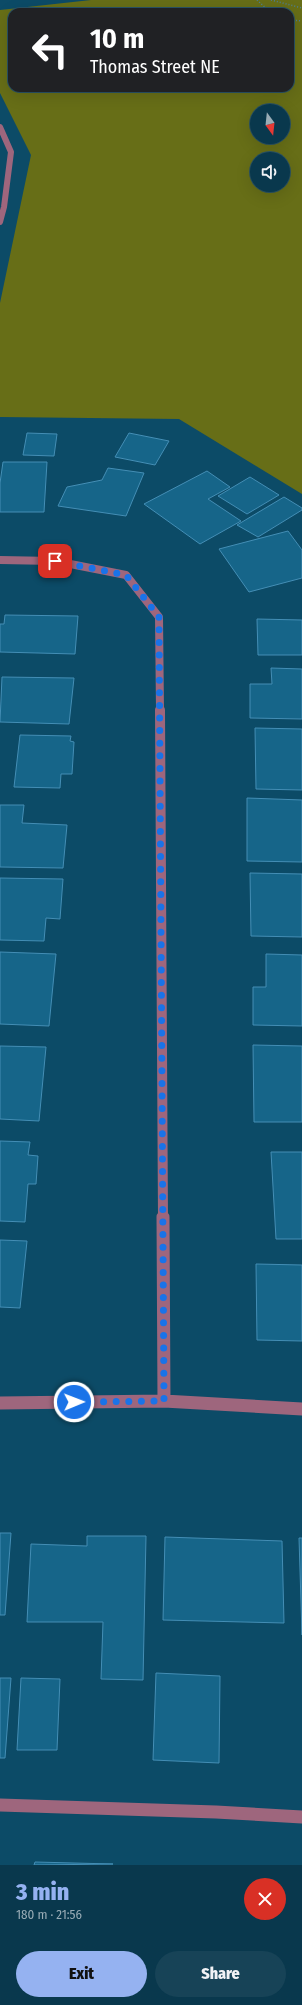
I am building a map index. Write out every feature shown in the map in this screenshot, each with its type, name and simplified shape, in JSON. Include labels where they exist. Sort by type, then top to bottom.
[{"type":"street","points":[[0,127],[11,152],[4,207],[0,222]]},
{"type":"street","points":[[0,560],[55,561],[126,575],[159,617],[164,1401]]},
{"type":"street","points":[[0,1403],[164,1401],[302,1409]]},
{"type":"street","points":[[0,1805],[216,1812],[302,1817]]},
{"type":"path","points":[[257,0],[266,8]]},
{"type":"path","points":[[271,0],[301,8]]},
{"type":"green space","points":[[91,0],[302,0],[302,494],[179,419],[0,417],[0,303],[31,155],[0,93],[0,10],[8,9],[8,92],[294,92],[294,8],[18,8]]},
{"type":"building","points":[[27,433],[57,434],[54,456],[23,455]]},
{"type":"building","points":[[129,433],[169,441],[155,465],[115,457]]},
{"type":"building","points":[[3,462],[47,462],[44,512],[0,512],[0,483]]},
{"type":"building","points":[[108,468],[144,473],[126,516],[58,506],[67,487],[102,480]]},
{"type":"building","points":[[207,471],[230,487],[208,499],[241,521],[200,544],[144,504]]},
{"type":"building","points":[[250,477],[279,495],[247,514],[218,496]]},
{"type":"building","points":[[284,497],[302,508],[302,510],[258,537],[237,525]]},
{"type":"building","points":[[288,531],[302,550],[302,578],[249,592],[219,549]]},
{"type":"building","points":[[5,615],[78,616],[75,654],[0,652],[0,624],[4,624]]},
{"type":"building","points":[[257,619],[302,620],[302,655],[258,655]]},
{"type":"building","points":[[271,668],[302,669],[302,719],[250,718],[250,684],[272,684]]},
{"type":"building","points":[[2,677],[74,678],[69,724],[0,722]]},
{"type":"building","points":[[255,728],[302,729],[302,790],[256,789]]},
{"type":"building","points":[[20,735],[71,736],[70,741],[74,742],[72,774],[61,774],[60,788],[14,787]]},
{"type":"building","points":[[247,798],[302,800],[302,862],[247,861]]},
{"type":"building","points":[[0,805],[24,805],[22,823],[67,825],[63,868],[0,867]]},
{"type":"building","points":[[250,873],[302,874],[302,937],[251,936]]},
{"type":"building","points":[[0,878],[63,879],[60,919],[46,918],[44,941],[0,940]]},
{"type":"building","points":[[0,952],[56,954],[49,1026],[0,1024]]},
{"type":"building","points":[[266,954],[302,955],[302,1026],[253,1025],[253,987],[266,987]]},
{"type":"building","points":[[253,1045],[302,1046],[302,1122],[254,1122]]},
{"type":"building","points":[[0,1046],[46,1047],[39,1121],[0,1119]]},
{"type":"building","points":[[0,1141],[30,1142],[28,1155],[38,1156],[36,1184],[28,1184],[25,1222],[0,1221]]},
{"type":"building","points":[[271,1152],[302,1152],[302,1239],[276,1239]]},
{"type":"building","points":[[0,1240],[27,1241],[20,1308],[0,1307]]},
{"type":"building","points":[[256,1264],[302,1265],[302,1341],[257,1340]]},
{"type":"building","points":[[0,1533],[11,1533],[5,1615],[0,1615]]},
{"type":"building","points":[[87,1536],[146,1536],[143,1680],[101,1679],[103,1622],[27,1622],[31,1544],[87,1546]]},
{"type":"building","points":[[165,1537],[282,1541],[284,1623],[163,1620]]},
{"type":"building","points":[[299,1538],[302,1538],[302,1635]]},
{"type":"building","points":[[156,1673],[220,1676],[219,1763],[153,1760]]},
{"type":"building","points":[[0,1678],[11,1678],[5,1758],[0,1758]]},
{"type":"building","points":[[21,1678],[60,1679],[57,1750],[17,1750]]},
{"type":"building","points":[[35,1862],[113,1864],[34,1865]]},
{"type":"route","points":[[55,561],[126,575],[159,617],[164,1401],[74,1402]]}]
